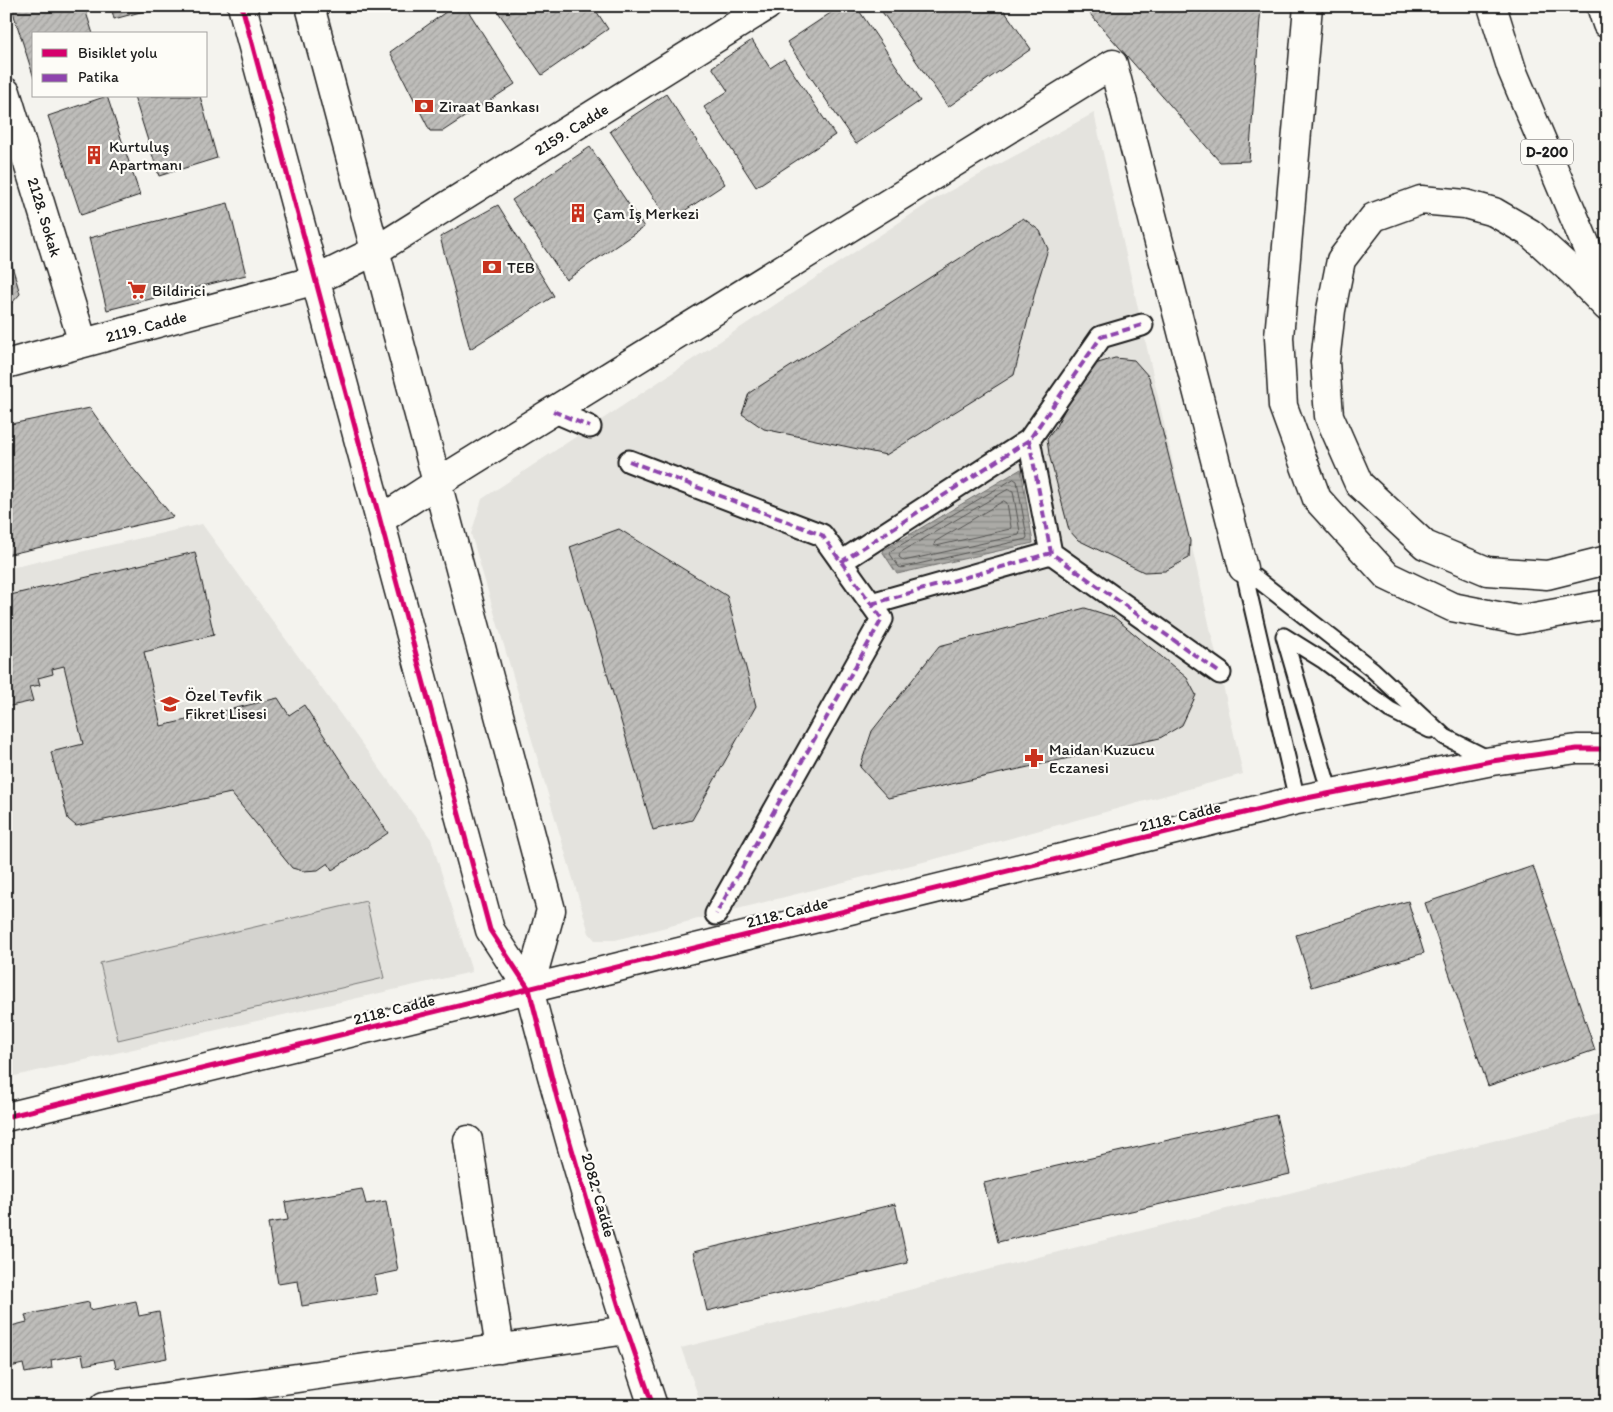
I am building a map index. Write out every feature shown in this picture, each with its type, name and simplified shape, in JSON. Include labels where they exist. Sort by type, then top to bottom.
[{"type":"main road","points":[[242,6],[490,930],[529,989]]},
{"type":"main road","points":[[310,6],[551,910],[529,989]]},
{"type":"main road","name":"2159. Cadde","points":[[316,280],[375,252],[766,6]]},
{"type":"main road","points":[[1308,6],[1279,337],[1283,406],[1317,499],[1386,576],[1452,607],[1518,620],[1602,605]]},
{"type":"main road","name":"D-200","points":[[1492,6],[1512,70],[1607,295]]},
{"type":"main road","points":[[1601,6],[1607,24]]},
{"type":"main road","points":[[380,520],[1113,64],[1243,568]]},
{"type":"main road","name":"2128. Sokak","points":[[6,92],[84,343]]},
{"type":"main road","points":[[1596,563],[1547,575],[1487,571],[1425,545],[1359,484],[1329,416],[1325,362],[1331,310],[1340,260],[1374,217],[1421,200],[1466,204],[1494,212],[1530,233],[1572,271],[1607,307]]},
{"type":"main road","name":"2119. Cadde","points":[[6,364],[316,280]]},
{"type":"main road","points":[[1577,749],[1607,739]]},
{"type":"main road","points":[[1577,749],[1607,749]]},
{"type":"main road","name":"2118. Cadde","points":[[6,1117],[1297,800],[1492,761],[1577,749]]},
{"type":"main road","name":"2082. Cadde","points":[[529,989],[557,1098],[598,1238],[653,1406]]},
{"type":"main road","points":[[468,1140],[500,1349]]},
{"type":"main road","points":[[104,1406],[627,1330]]},
{"type":"street","points":[[841,562],[1029,440],[1101,337],[1142,325]]},
{"type":"street","points":[[553,411],[590,427]]},
{"type":"street","points":[[1029,440],[1051,553],[1220,673]]},
{"type":"street","points":[[628,461],[822,536],[882,619],[716,914]]},
{"type":"street","points":[[871,604],[1051,553]]},
{"type":"lane","points":[[1243,568],[1373,670],[1445,738]]},
{"type":"lane","points":[[1243,568],[1297,800]]},
{"type":"lane","points":[[1330,793],[1284,636],[1324,662],[1390,710],[1492,761]]},
{"type":"shaded area","points":[[1094,113],[1243,774],[935,859],[615,940],[595,940],[589,933],[471,534],[482,499],[933,200]]},
{"type":"shaded area","name":"Özel Tevfik Fikret Lisesi","points":[[202,524],[431,839],[472,972],[6,1078],[6,569]]},
{"type":"shaded area","points":[[366,901],[384,978],[118,1040],[100,963]]},
{"type":"shaded area","points":[[1607,1112],[1607,1406],[702,1406],[681,1348]]},
{"type":"water","points":[[1021,469],[1033,543],[897,574],[882,551]]},
{"type":"building","points":[[11,6],[84,6],[92,32],[32,32],[32,72]]},
{"type":"building","points":[[111,6],[163,6],[114,19]]},
{"type":"building","points":[[454,6],[465,6],[515,84],[443,131],[430,131],[390,52]]},
{"type":"building","points":[[494,6],[593,6],[608,29],[542,75]]},
{"type":"building","points":[[841,6],[856,6],[920,101],[856,144],[787,42]]},
{"type":"building","points":[[878,6],[1001,6],[1031,49],[948,107]]},
{"type":"building","points":[[1083,6],[1261,6],[1249,161],[1220,162]]},
{"type":"building","points":[[752,40],[770,68],[784,59],[835,135],[756,187],[704,107],[728,91],[712,67]]},
{"type":"building","points":[[666,94],[725,184],[669,221],[610,131]]},
{"type":"building","name":"Kurtuluş Apartmanı","points":[[101,98],[108,98],[140,195],[81,215],[48,116]]},
{"type":"building","points":[[135,98],[201,98],[217,158],[159,176]]},
{"type":"building","name":"Çam İş Merkezi","points":[[590,147],[644,227],[566,280],[512,200]]},
{"type":"building","points":[[228,203],[246,275],[107,310],[89,238]]},
{"type":"building","name":"TEB","points":[[498,205],[554,296],[470,349],[440,237]]},
{"type":"building","points":[[1023,218],[1040,231],[1048,249],[1014,375],[886,455],[764,429],[742,414],[749,393]]},
{"type":"building","points":[[6,244],[20,294],[11,304],[6,306]]},
{"type":"building","points":[[1115,358],[1134,360],[1149,377],[1190,541],[1189,558],[1165,571],[1144,572],[1078,540],[1069,530],[1049,454],[1047,439],[1055,428],[1088,366]]},
{"type":"building","points":[[90,408],[127,461],[173,517],[6,555],[6,425]]},
{"type":"building","points":[[619,529],[727,596],[756,706],[692,820],[653,830],[570,547]]},
{"type":"building","points":[[195,552],[214,635],[144,652],[161,726],[278,698],[289,715],[304,705],[388,833],[332,870],[328,863],[318,870],[303,871],[292,868],[231,793],[76,826],[68,819],[51,752],[83,744],[64,666],[52,669],[53,674],[38,678],[40,685],[29,687],[33,701],[6,707],[6,596]]},
{"type":"building","points":[[1085,608],[1114,617],[1187,678],[1196,695],[1182,725],[1160,738],[888,798],[860,767],[872,731],[939,646]]},
{"type":"building","points":[[1533,866],[1595,1050],[1488,1086],[1425,903]]},
{"type":"building","points":[[1408,901],[1424,953],[1312,987],[1296,935]]},
{"type":"building","points":[[1276,1115],[1290,1174],[998,1242],[984,1183]]},
{"type":"building","points":[[362,1189],[366,1204],[386,1201],[398,1271],[374,1276],[377,1294],[302,1306],[298,1281],[278,1284],[268,1223],[288,1220],[285,1202]]},
{"type":"building","points":[[895,1204],[908,1263],[707,1311],[693,1252]]},
{"type":"building","points":[[136,1301],[139,1316],[159,1312],[167,1358],[116,1368],[114,1359],[84,1365],[82,1354],[51,1360],[52,1368],[25,1373],[23,1364],[6,1368],[6,1317],[9,1316],[11,1326],[27,1322],[25,1315],[89,1302],[90,1310]]},
{"type":"marked path","points":[[841,562],[1029,440],[1101,337],[1142,325]]},
{"type":"marked path","points":[[553,411],[590,427]]},
{"type":"marked path","points":[[1029,440],[1051,553]]},
{"type":"marked path","points":[[629,461],[822,535],[882,619],[716,914]]},
{"type":"marked path","points":[[871,604],[1051,553],[1220,673]]},
{"type":"cycle path","points":[[242,6],[490,930],[529,989],[557,1098],[598,1238],[653,1406]]},
{"type":"cycle path","points":[[6,1117],[1297,800],[1492,761],[1577,749],[1607,749]]},
{"type":"place","name":"Ziraat Bankası","points":[[424,106]]},
{"type":"place","name":"Kurtuluş Apartmanı","points":[[94,155]]},
{"type":"place","name":"Çam İş Merkezi","points":[[578,213]]},
{"type":"place","name":"TEB","points":[[492,267]]},
{"type":"place","name":"Bildirici","points":[[137,290]]},
{"type":"place","name":"Özel Tevfik Fikret Lisesi","points":[[170,704]]},
{"type":"place","name":"Maidan Kuzucu Eczanesi","points":[[1034,758]]}]
